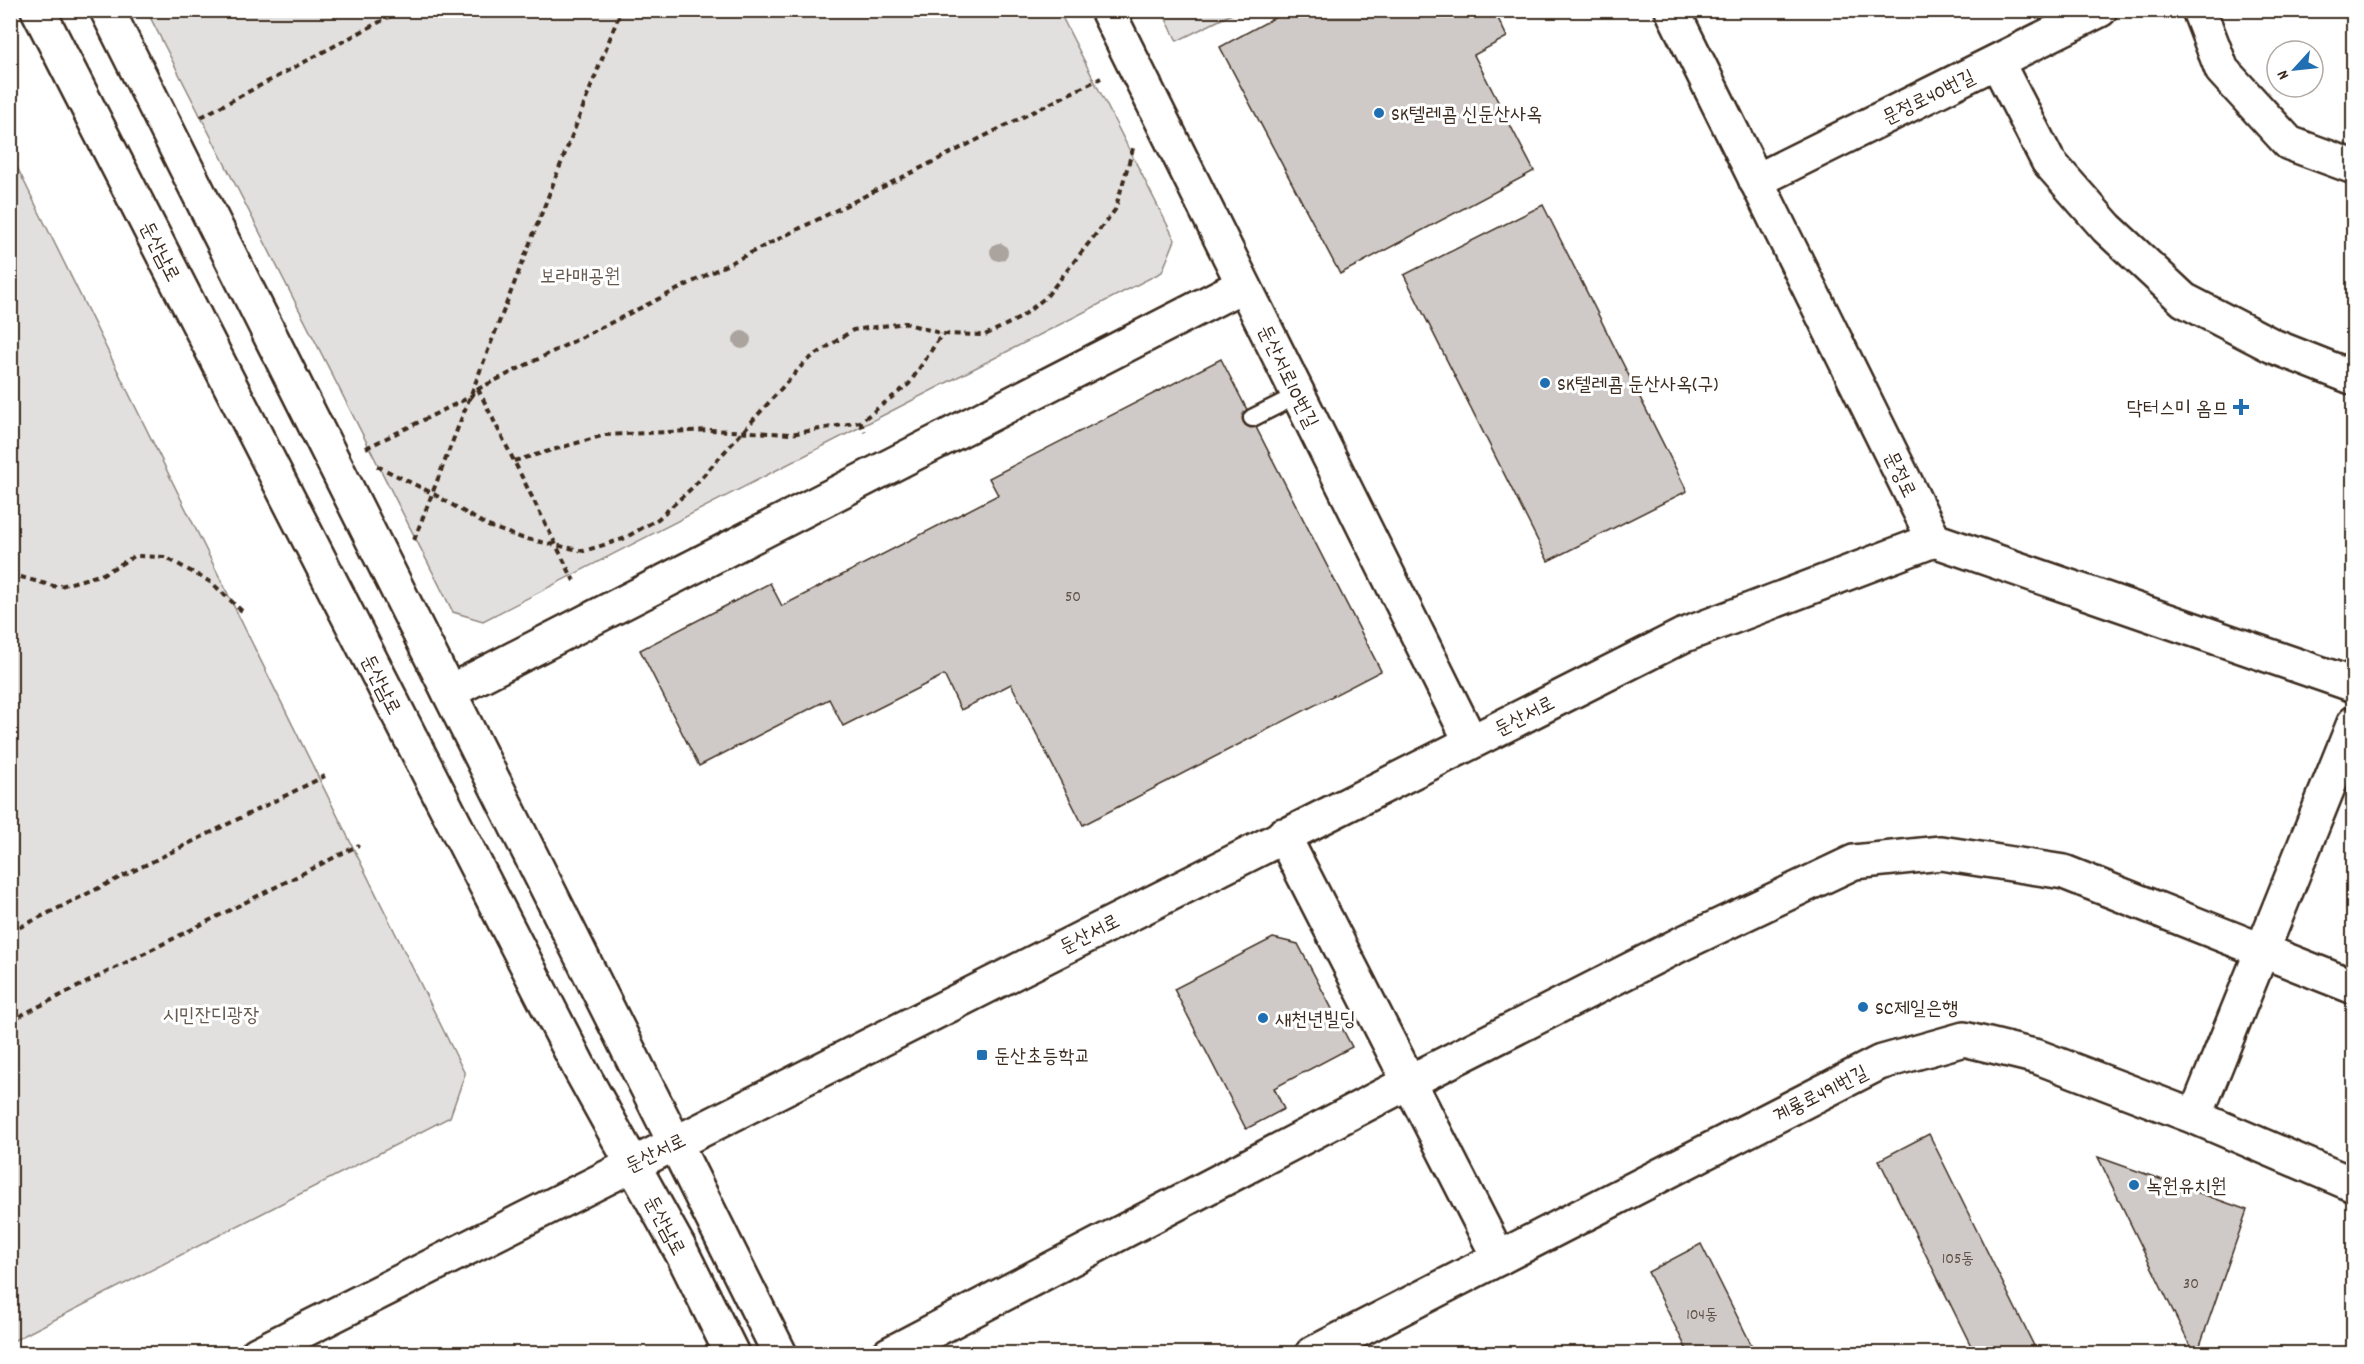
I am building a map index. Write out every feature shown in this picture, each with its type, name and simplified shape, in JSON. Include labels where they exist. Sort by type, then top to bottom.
[{"type":"street","name":"둔산남로","points":[[38,10],[574,1059],[681,1253],[732,1353]]},
{"type":"street","points":[[107,10],[780,1353]]},
{"type":"street","name":"둔산서로10번길","points":[[1107,10],[1471,742]]},
{"type":"street","name":"문정로","points":[[1672,10],[1934,540]]},
{"type":"street","name":"문정로40번길","points":[[1756,181],[2100,10]]},
{"type":"street","points":[[2199,10],[2222,70],[2289,143],[2354,167]]},
{"type":"street","points":[[1996,62],[2048,161],[2107,228],[2184,300],[2273,346],[2354,378]]},
{"type":"street","points":[[449,692],[1243,285]]},
{"type":"street","name":"둔산서로","points":[[257,1353],[1283,835],[1683,636],[1934,540]]},
{"type":"street","points":[[1934,540],[2354,685]]},
{"type":"street","points":[[2195,1117],[2354,723]]},
{"type":"street","points":[[1283,835],[1498,1258]]},
{"type":"street","points":[[889,1353],[1409,1082],[1681,945],[1854,862],[1941,853],[2064,872],[2354,987]]},
{"type":"street","name":"계룡로491번길","points":[[1312,1353],[1879,1063],[1964,1040],[2038,1057],[2195,1117],[2354,1185]]},
{"type":"lane","points":[[1252,418],[1298,395]]},
{"type":"path","points":[[195,120],[402,10]]},
{"type":"path","points":[[411,546],[621,10]]},
{"type":"path","points":[[362,450],[470,397],[478,389],[1101,78]]},
{"type":"path","points":[[369,462],[432,493],[488,526],[522,538],[556,547],[584,551],[623,539],[658,519],[694,486],[806,361],[853,330],[905,323],[943,334],[985,335],[1020,318],[1046,297],[1115,210],[1134,143]]},
{"type":"path","points":[[514,461],[605,435],[709,430],[790,434],[860,422],[909,384],[943,334]]},
{"type":"path","points":[[478,389],[574,581]]},
{"type":"path","points":[[860,422],[865,432]]},
{"type":"path","points":[[10,574],[57,587],[103,573],[135,556],[165,557],[212,583],[244,614]]},
{"type":"path","points":[[10,932],[325,776]]},
{"type":"path","points":[[10,1021],[359,845]]},
{"type":"green space","name":"보라매공원","points":[[147,11],[1059,11],[1175,240],[1162,272],[483,621],[453,612]]},
{"type":"green space","points":[[1162,11],[1238,11],[1177,41]]},
{"type":"green space","name":"시민잔디광장","points":[[11,155],[465,1074],[450,1117],[11,1342]]},
{"type":"building","name":"SK텔레콤 신둔산사옥","points":[[1289,10],[1494,10],[1507,37],[1474,55],[1534,171],[1340,274],[1220,47]]},
{"type":"building","name":"SK텔레콤 둔산사옥(구)","points":[[1543,205],[1687,491],[1548,561],[1404,275]]},
{"type":"building","points":[[1221,359],[1381,671],[1083,825],[1011,684],[961,710],[944,675],[843,726],[829,699],[699,766],[640,650],[770,583],[782,606],[998,495],[989,478]]},
{"type":"building","name":"새천년빌딩","points":[[1273,938],[1298,944],[1352,1047],[1274,1088],[1284,1109],[1246,1129],[1174,989]]},
{"type":"building","points":[[1929,1134],[2038,1354],[1975,1354],[1879,1160]]},
{"type":"building","name":"녹원유치원","points":[[2098,1157],[2247,1210],[2197,1354],[2194,1354]]},
{"type":"building","points":[[1701,1244],[1756,1354],[1689,1354],[1648,1272]]},
{"type":"place","name":"SK텔레콤 신둔산사옥","points":[[1379,113]]},
{"type":"place","name":"SK텔레콤 둔산사옥(구)","points":[[1545,383]]},
{"type":"place","name":"닥터스미 옴므","points":[[2241,407]]},
{"type":"place","name":"SC제일은행","points":[[1863,1007]]},
{"type":"place","name":"새천년빌딩","points":[[1263,1018]]},
{"type":"place","name":"둔산초등학교","points":[[982,1055]]},
{"type":"place","name":"녹원유치원","points":[[2134,1185]]}]
